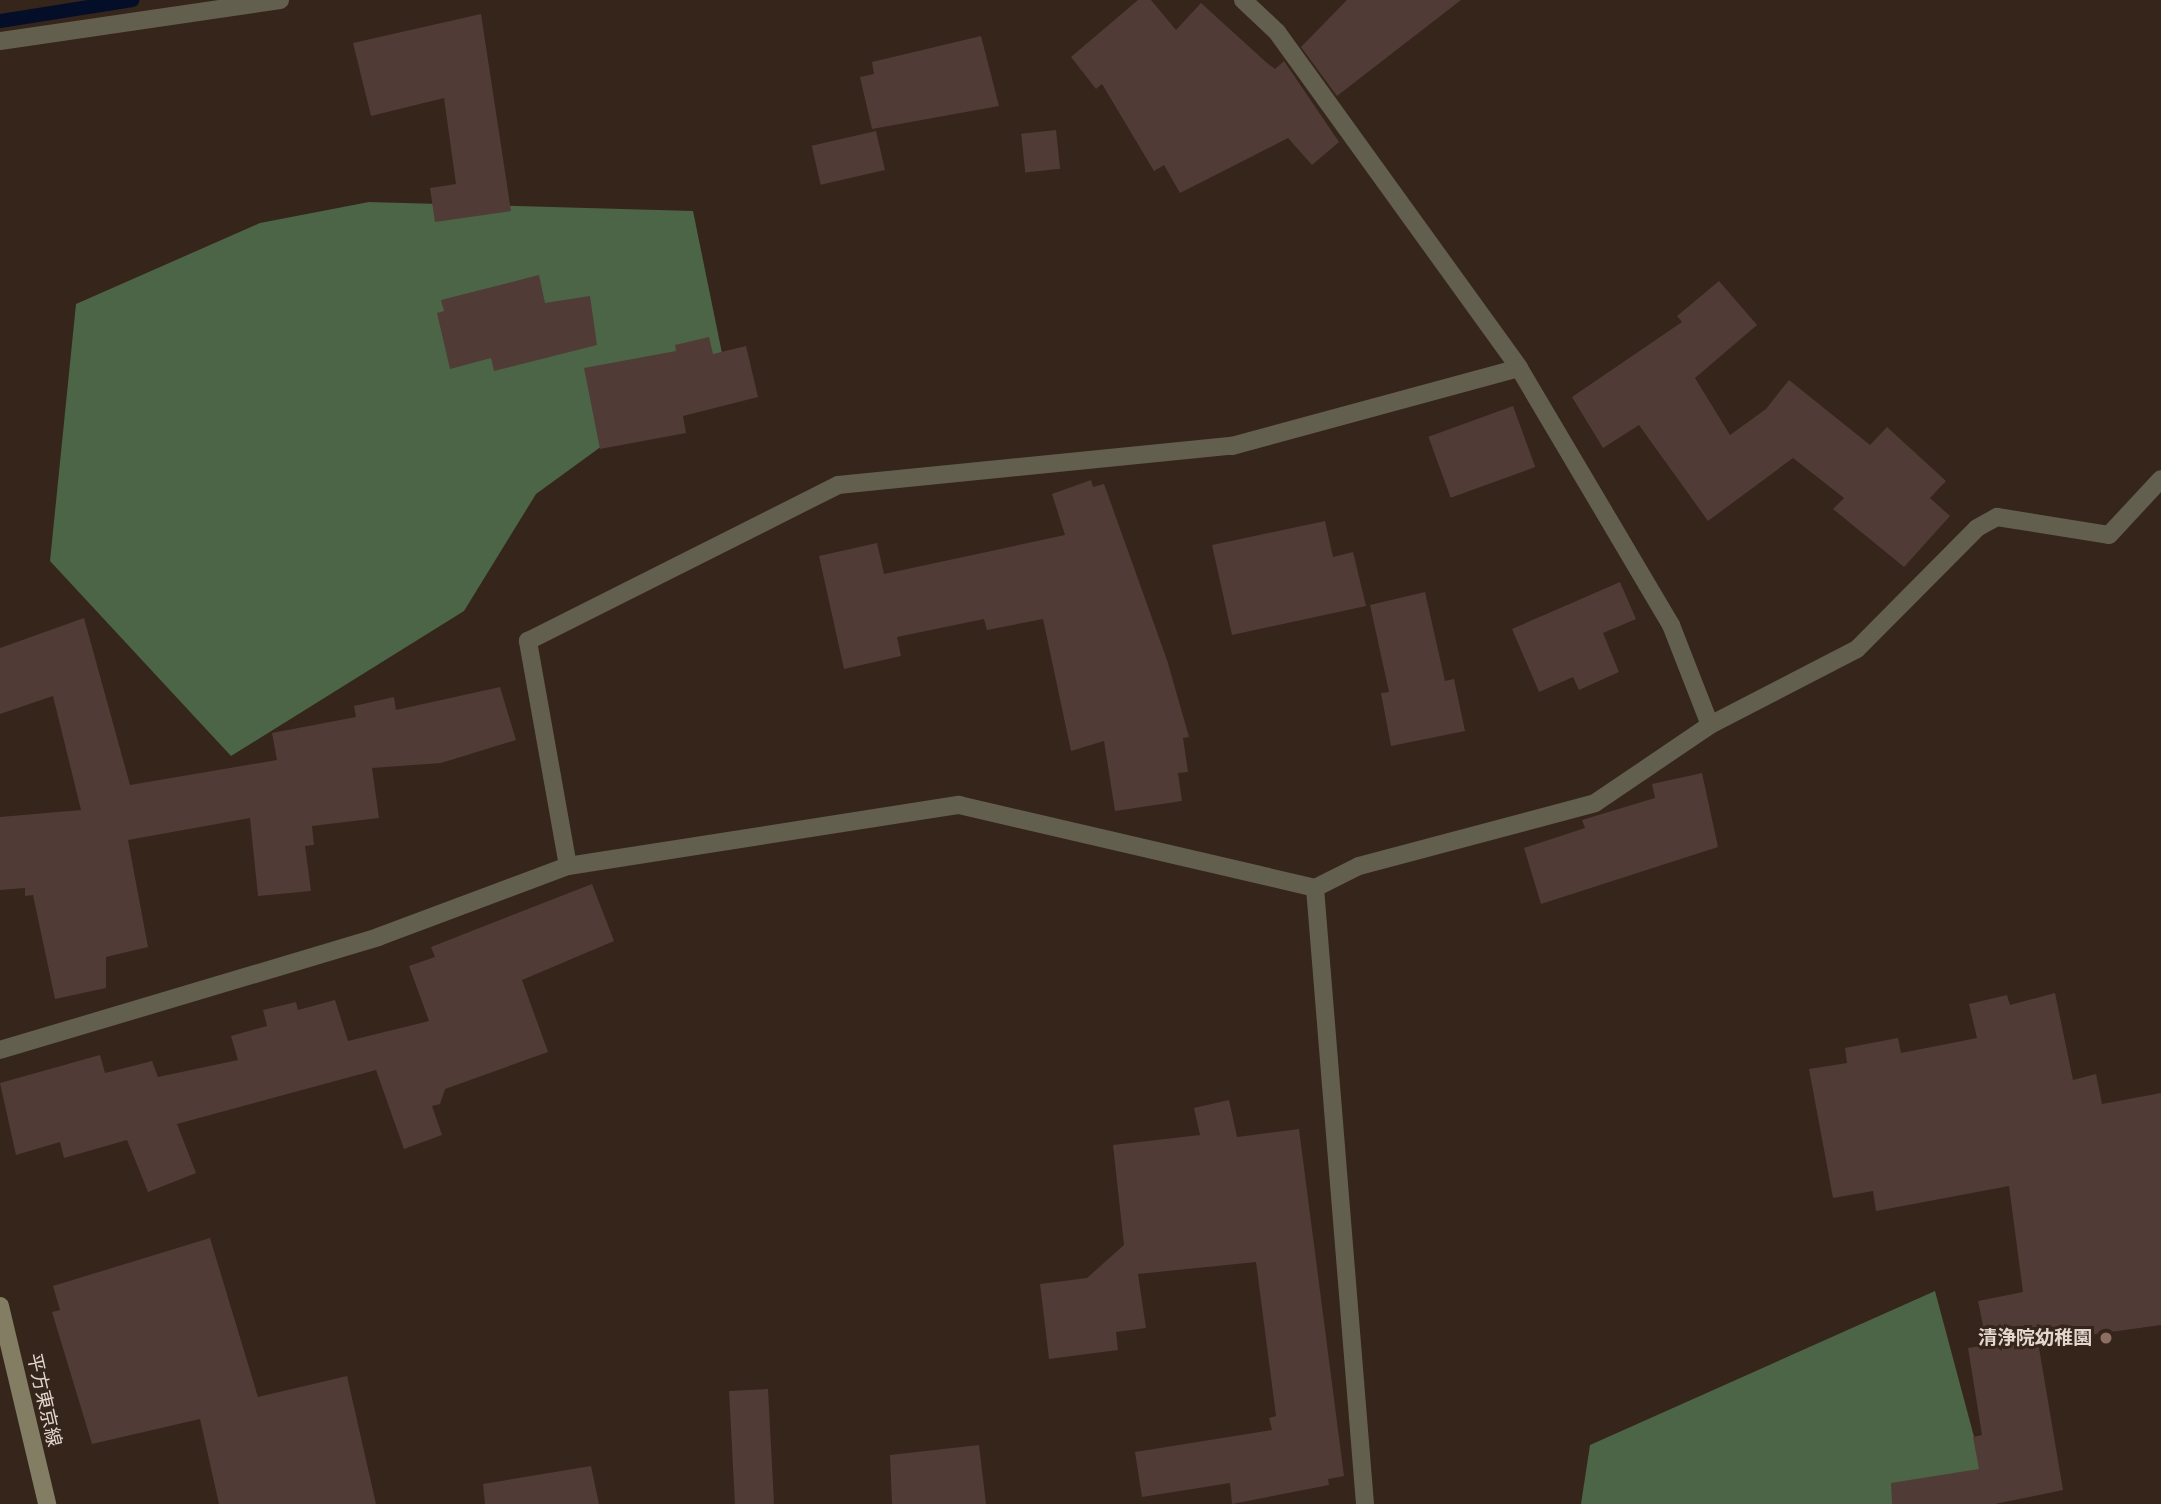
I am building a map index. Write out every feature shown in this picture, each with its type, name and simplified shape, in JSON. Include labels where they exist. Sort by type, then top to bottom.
[{"type":"main road","name":"平方東京線","points":[[0,1306],[47,1504]]},
{"type":"street","points":[[0,41],[280,0]]},
{"type":"street","points":[[1243,0],[1277,32],[1519,368],[1671,625],[1710,725]]},
{"type":"street","points":[[568,866],[527,641],[838,485],[1232,446],[1519,368]]},
{"type":"street","points":[[0,1049],[378,937],[568,866],[959,805],[1315,888],[1359,866],[1595,803],[1710,725],[1857,649],[1977,528],[1997,517],[2109,535],[2161,479]]},
{"type":"street","points":[[1315,888],[1365,1504]]},
{"type":"green space","points":[[369,202],[693,211],[723,358],[536,494],[464,611],[231,756],[50,561],[76,304],[260,223]]},
{"type":"green space","points":[[1935,1291],[1992,1504],[1581,1504],[1590,1445]]},
{"type":"building","points":[[1138,0],[1151,0],[1176,30],[1201,3],[1275,69],[1284,61],[1339,142],[1312,165],[1288,138],[1180,193],[1164,165],[1154,171],[1102,84],[1096,89],[1071,57]]},
{"type":"building","points":[[1347,0],[1461,0],[1337,96],[1301,47]]},
{"type":"building","points":[[481,14],[511,211],[435,222],[430,188],[456,184],[444,98],[371,116],[353,43]]},
{"type":"building","points":[[981,36],[999,106],[872,129],[860,77],[874,74],[872,62]]},
{"type":"building","points":[[1056,130],[1060,169],[1025,172],[1021,134]]},
{"type":"building","points":[[876,131],[885,170],[821,185],[812,146]]},
{"type":"building","points":[[539,275],[545,303],[590,296],[597,345],[494,371],[491,358],[450,369],[437,313],[444,311],[441,300]]},
{"type":"building","points":[[1719,281],[1757,325],[1695,378],[1730,435],[1766,409],[1789,380],[1870,445],[1887,427],[1946,481],[1930,498],[1950,516],[1904,567],[1833,509],[1844,498],[1793,458],[1708,521],[1639,425],[1603,448],[1572,397],[1682,322],[1677,316]]},
{"type":"building","points":[[709,337],[713,354],[746,346],[758,397],[683,416],[686,433],[600,449],[584,368],[676,351],[675,345]]},
{"type":"building","points":[[1513,406],[1535,467],[1451,498],[1428,437]]},
{"type":"building","points":[[1091,480],[1093,487],[1104,484],[1167,660],[1189,737],[1183,738],[1188,772],[1178,773],[1182,801],[1115,811],[1104,741],[1071,751],[1043,619],[987,630],[984,619],[897,637],[901,656],[844,669],[819,556],[877,543],[884,574],[1065,535],[1052,494]]},
{"type":"building","points":[[1325,521],[1333,557],[1353,552],[1366,606],[1232,635],[1212,545]]},
{"type":"building","points":[[1620,582],[1636,619],[1603,633],[1619,672],[1579,690],[1573,677],[1539,692],[1512,629]]},
{"type":"building","points":[[1425,592],[1445,681],[1454,679],[1465,731],[1391,746],[1381,693],[1389,692],[1370,605]]},
{"type":"building","points":[[84,618],[130,785],[277,760],[272,733],[356,717],[354,706],[394,697],[396,710],[500,687],[516,740],[441,763],[372,768],[379,818],[312,826],[314,845],[305,846],[311,891],[258,896],[250,818],[128,840],[148,947],[106,957],[106,988],[55,999],[33,895],[25,896],[25,888],[0,890],[0,817],[81,810],[53,696],[0,714],[0,648]]},
{"type":"building","points":[[1702,773],[1718,847],[1541,904],[1524,848],[1585,828],[1582,820],[1655,798],[1652,784]]},
{"type":"building","points":[[592,884],[614,941],[522,980],[548,1052],[445,1089],[440,1104],[432,1106],[442,1135],[404,1149],[376,1070],[177,1124],[196,1173],[148,1192],[127,1140],[64,1158],[60,1142],[16,1155],[0,1083],[100,1055],[105,1073],[152,1061],[158,1077],[238,1060],[231,1036],[267,1026],[263,1010],[296,1002],[298,1010],[335,1000],[348,1041],[429,1021],[409,966],[435,957],[431,947]]},
{"type":"building","points":[[2055,993],[2073,1080],[2096,1074],[2102,1104],[2161,1093],[2161,1325],[2038,1342],[2063,1490],[1995,1504],[1892,1504],[1891,1483],[1979,1469],[1973,1437],[1982,1435],[1968,1348],[1987,1345],[1978,1301],[2023,1292],[2009,1186],[1876,1211],[1873,1191],[1833,1198],[1809,1069],[1847,1063],[1845,1048],[1898,1038],[1901,1053],[1977,1038],[1969,1004],[2007,995],[2010,1005]]},
{"type":"building","points":[[1229,1100],[1237,1137],[1299,1129],[1344,1476],[1328,1479],[1329,1485],[1232,1504],[1230,1483],[1142,1497],[1135,1452],[1272,1430],[1269,1418],[1276,1416],[1256,1262],[1138,1274],[1146,1328],[1116,1332],[1118,1350],[1049,1359],[1040,1284],[1087,1278],[1124,1245],[1113,1145],[1200,1135],[1194,1108]]},
{"type":"building","points":[[210,1238],[258,1397],[347,1376],[376,1504],[219,1504],[200,1419],[92,1444],[52,1312],[60,1310],[53,1286]]},
{"type":"building","points":[[768,1389],[774,1504],[735,1504],[729,1391]]},
{"type":"building","points":[[979,1445],[986,1504],[892,1504],[890,1455]]},
{"type":"building","points":[[591,1466],[599,1504],[485,1504],[483,1484]]},
{"type":"waterway","points":[[0,21],[132,0]]},
{"type":"place","name":"清浄院幼稚園","points":[[2106,1338]]}]
